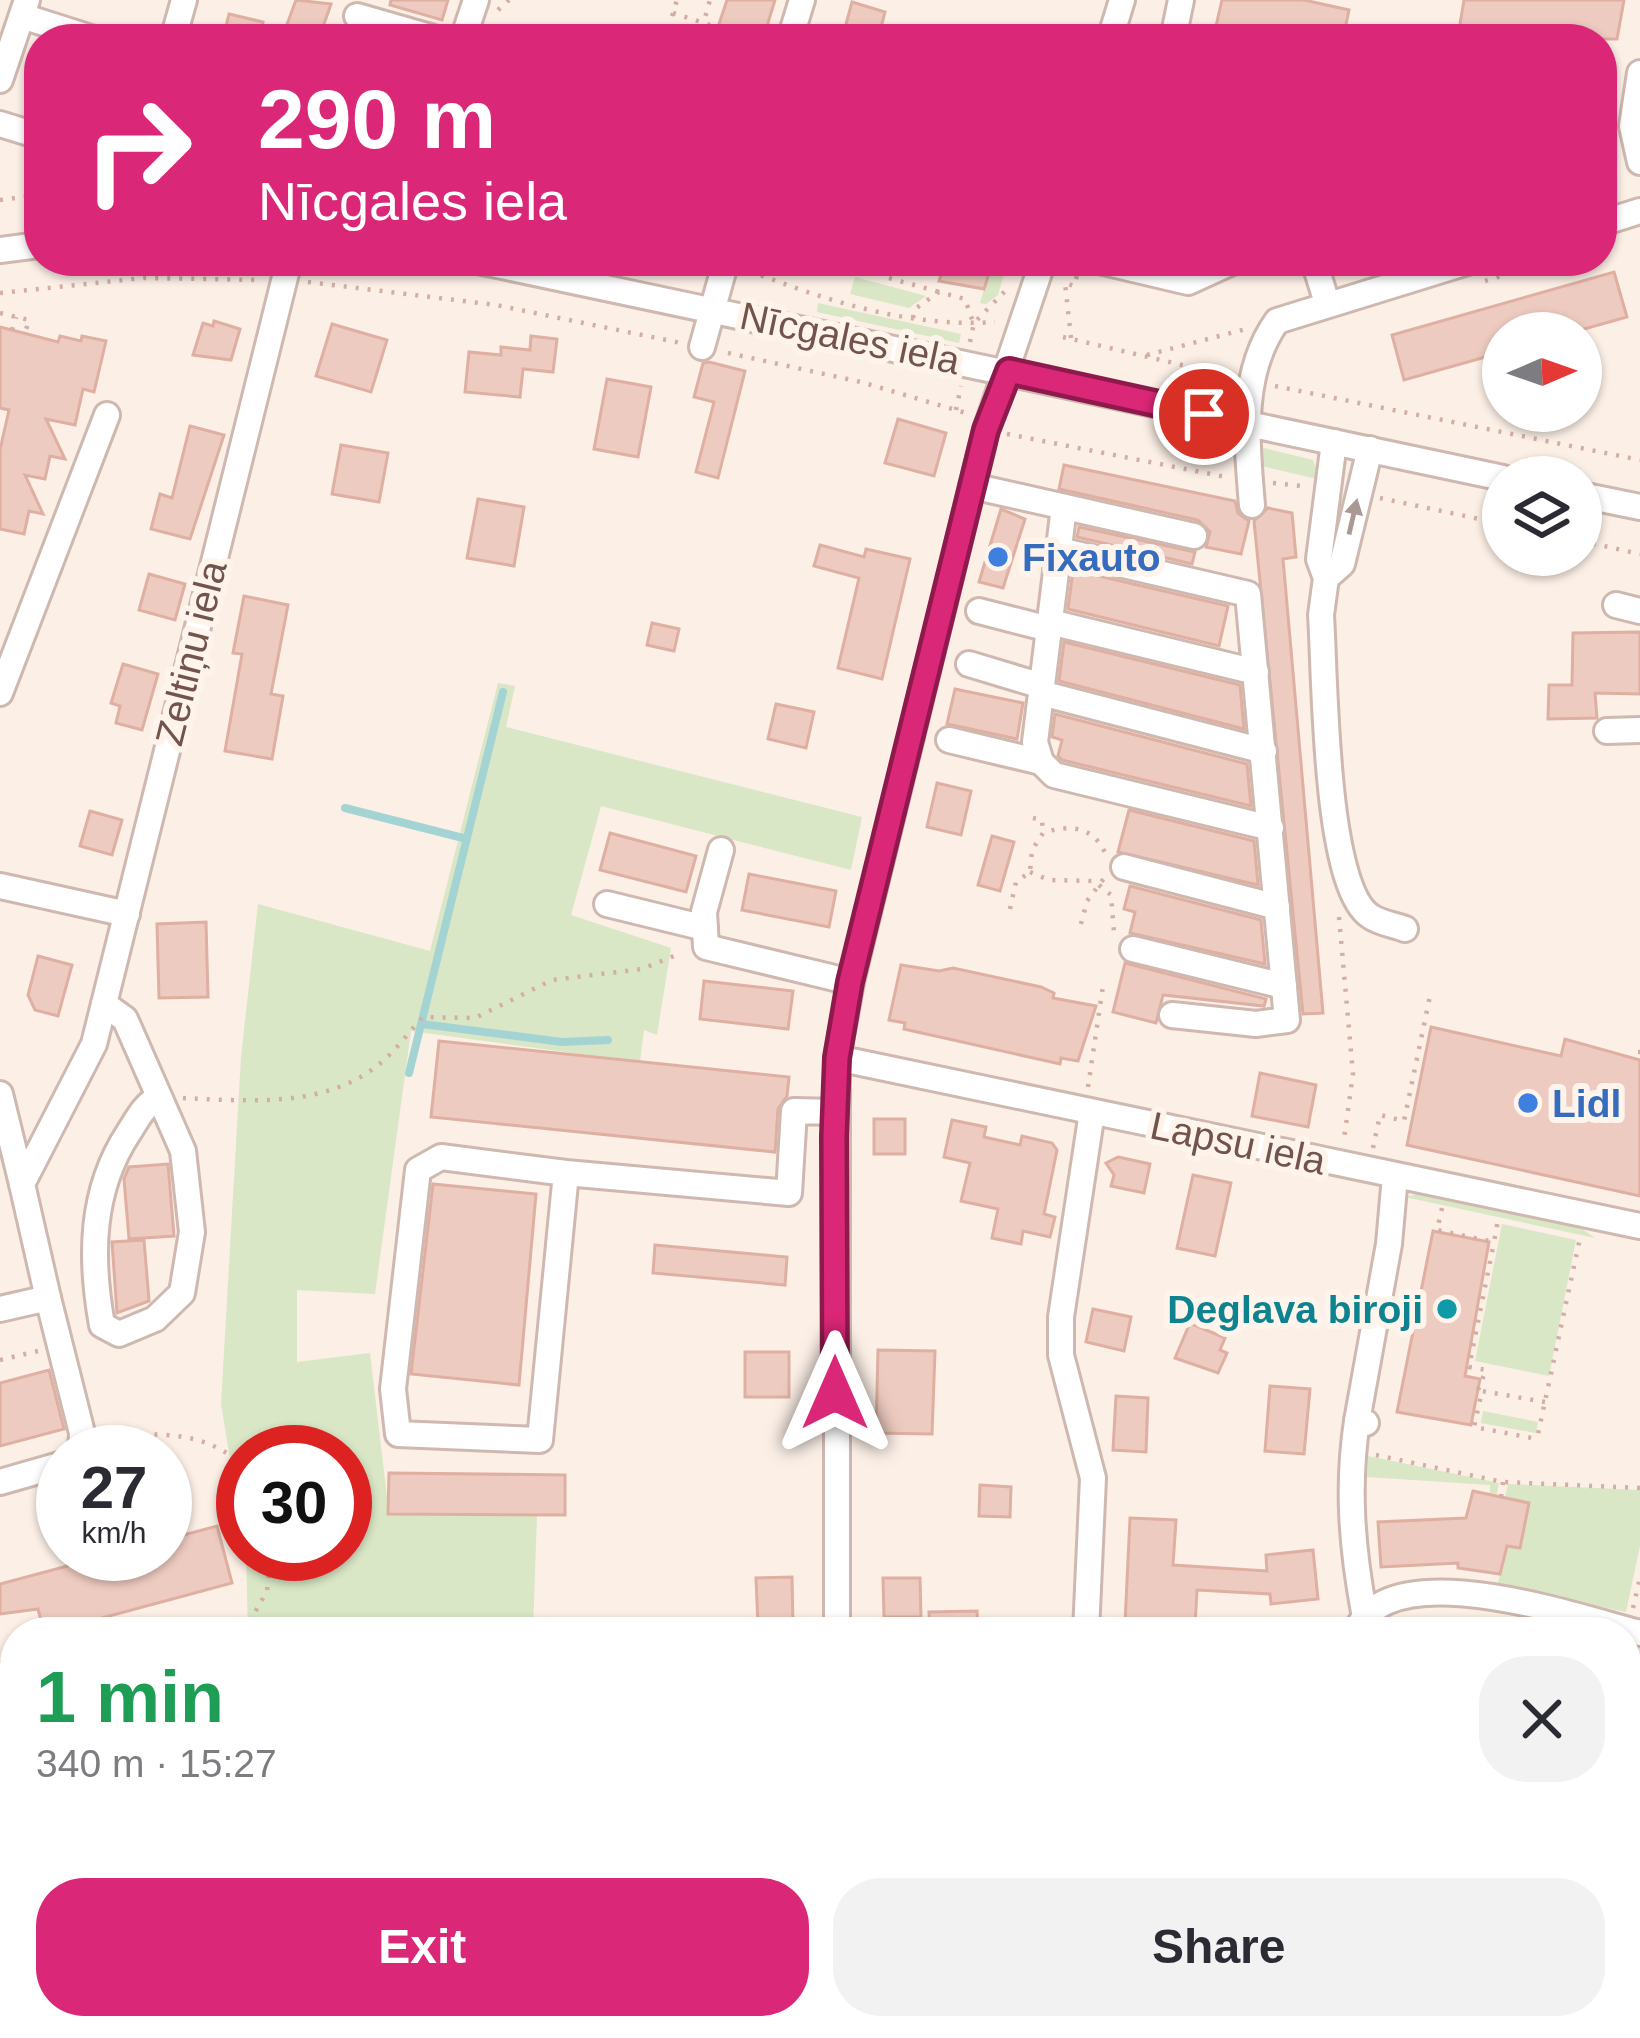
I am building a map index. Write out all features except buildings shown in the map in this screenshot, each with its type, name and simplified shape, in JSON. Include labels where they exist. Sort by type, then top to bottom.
[{"type":"street","points":[[0,80],[25,8],[61,24]]},
{"type":"street","points":[[1640,73],[1632,126],[1640,162]]},
{"type":"street","name":"Zeltiņu iela","points":[[22,1184],[94,1044],[285,276]]},
{"type":"street","name":"Nīcgales iela","points":[[550,276],[1482,473]]},
{"type":"street","points":[[702,347],[722,276]]},
{"type":"street","points":[[837,1617],[837,1058],[850,982],[986,430],[1038,276]]},
{"type":"street","points":[[1163,276],[1189,282],[1202,276]]},
{"type":"street","points":[[1319,276],[1327,303]]},
{"type":"street","points":[[1252,505],[1246,423],[1263,340],[1276,321],[1420,276]]},
{"type":"street","points":[[0,693],[107,415]]},
{"type":"street","points":[[1334,442],[1318,559],[1326,578],[1321,615],[1336,839],[1348,889],[1368,916],[1405,929]]},
{"type":"street","points":[[1326,578],[1342,564],[1370,449]]},
{"type":"street","points":[[972,487],[1195,536]]},
{"type":"street","points":[[1602,499],[1640,507]]},
{"type":"street","points":[[1064,507],[1035,742],[1041,762],[1054,775],[1271,828]]},
{"type":"street","points":[[1059,550],[1248,594]]},
{"type":"street","points":[[1172,1015],[1256,1024],[1287,1020],[1245,566]]},
{"type":"street","points":[[979,611],[1256,672]]},
{"type":"street","points":[[969,664],[1041,689],[1264,751]]},
{"type":"street","points":[[1607,731],[1640,730]]},
{"type":"street","points":[[949,740],[1041,762]]},
{"type":"street","points":[[706,938],[722,850]]},
{"type":"street","points":[[1124,867],[1277,907]]},
{"type":"street","points":[[0,886],[127,914]]},
{"type":"street","points":[[607,904],[850,982]]},
{"type":"street","points":[[1123,944],[1284,986]]},
{"type":"street","points":[[104,1004],[125,1019],[183,1151],[192,1232],[182,1293],[155,1319],[119,1334],[102,1325],[94,1220],[110,1160],[147,1103],[159,1097]]},
{"type":"street","name":"Lapsu iela","points":[[837,1058],[1640,1226]]},
{"type":"street","points":[[0,1094],[78,1425]]},
{"type":"street","points":[[566,1173],[540,1440],[398,1434],[393,1388],[418,1170],[441,1157],[789,1193],[794,1111],[835,1112]]},
{"type":"street","points":[[1087,1111],[1061,1317],[1061,1355],[1093,1478],[1087,1617]]},
{"type":"street","points":[[1360,1617],[1351,1530],[1352,1452],[1362,1422],[1395,1176]]},
{"type":"street","points":[[0,1309],[47,1298]]},
{"type":"street","points":[[0,1482],[36,1472]]},
{"type":"street","points":[[1366,1617],[1385,1601],[1435,1590],[1564,1617]]},
{"type":"path","points":[[670,24],[677,0]]},
{"type":"path","points":[[703,23],[710,0]]},
{"type":"path","points":[[673,13],[706,24]]},
{"type":"path","points":[[0,293],[185,276]]},
{"type":"path","points":[[317,276],[496,305],[702,347],[956,410],[986,430]]},
{"type":"path","points":[[763,276],[813,296],[913,318],[999,322]]},
{"type":"path","points":[[969,346],[974,323],[1006,290],[1011,276]]},
{"type":"path","points":[[1077,276],[1074,286],[1065,283],[1067,339],[1640,460]]},
{"type":"path","points":[[889,278],[965,299],[974,323]]},
{"type":"path","points":[[948,294],[951,284]]},
{"type":"path","points":[[913,318],[915,309],[939,292]]},
{"type":"path","points":[[0,314],[29,320],[25,333]]},
{"type":"path","points":[[12,330],[16,317]]},
{"type":"path","points":[[1142,357],[1276,321]]},
{"type":"path","points":[[956,410],[961,386]]},
{"type":"path","points":[[1602,546],[1640,554]]},
{"type":"path","points":[[1010,909],[1016,882],[1030,872],[1032,850],[1043,833],[1042,820],[1033,818]]},
{"type":"path","points":[[1043,833],[1071,826],[1085,830],[1104,847],[1108,865],[1102,886],[1087,901],[1081,924]]},
{"type":"path","points":[[1030,872],[1049,880],[1085,878],[1102,886],[1115,910],[1123,944]]},
{"type":"path","points":[[159,1097],[247,1101],[339,1089],[379,1065],[423,1017],[475,1018],[552,980],[642,969],[706,938]]},
{"type":"path","points":[[1087,1111],[1103,986]]},
{"type":"path","points":[[1367,1147],[1373,1148],[1380,1115],[1404,1121],[1430,996]]},
{"type":"path","points":[[1344,1141],[1358,1144]]},
{"type":"path","points":[[1442,1208],[1437,1230],[1494,1242]]},
{"type":"path","points":[[1498,1220],[1468,1367],[1486,1370],[1474,1426],[1532,1438],[1546,1402],[1580,1238]]},
{"type":"path","points":[[0,1360],[61,1346]]},
{"type":"path","points":[[1480,1391],[1546,1402]]},
{"type":"path","points":[[1352,1452],[1504,1482],[1640,1487]]},
{"type":"path","points":[[1501,1497],[1504,1482]]},
{"type":"path","points":[[252,1617],[268,1581]]},
{"type":"green space","points":[[988,276],[1004,276],[998,295],[980,303]]},
{"type":"green space","points":[[855,277],[926,296],[909,308],[850,294]]},
{"type":"green space","points":[[818,303],[961,334],[959,343],[817,312]]},
{"type":"green space","points":[[1260,447],[1313,460],[1321,480],[1261,466]]},
{"type":"green space","points":[[498,683],[515,686],[506,727],[862,817],[851,870],[601,806],[571,915],[671,948],[657,1035],[644,1030],[640,1062],[411,1031],[375,1294],[297,1290],[297,1362],[370,1353],[389,1514],[537,1515],[534,1617],[248,1617],[247,1581],[372,1581],[372,1425],[224,1425],[221,1404],[241,1057],[258,904],[430,951]]},
{"type":"green space","points":[[1417,1194],[1581,1228],[1595,1238],[1405,1197]]},
{"type":"green space","points":[[1502,1224],[1576,1240],[1549,1376],[1475,1361]]},
{"type":"green space","points":[[1483,1411],[1538,1422],[1536,1433],[1481,1423]]},
{"type":"green space","points":[[1368,1456],[1499,1483],[1497,1494],[1490,1493],[1490,1485],[1367,1477]]},
{"type":"green space","points":[[1508,1484],[1640,1490],[1640,1546],[1626,1612],[1497,1586],[1507,1546],[1520,1548],[1529,1504],[1505,1498]]},
{"type":"waterway","points":[[409,1073],[503,692]]},
{"type":"waterway","points":[[345,808],[467,839]]},
{"type":"waterway","points":[[422,1024],[562,1042],[608,1040]]},
{"type":"place","name":"Fixauto","points":[[998,557]]},
{"type":"place","name":"Lidl","points":[[1528,1103]]},
{"type":"place","name":"Deglava biroji","points":[[1447,1309]]},
{"type":"route","points":[[835,1393],[837,1058],[850,982],[986,430],[1009,371],[1204,414]]}]
